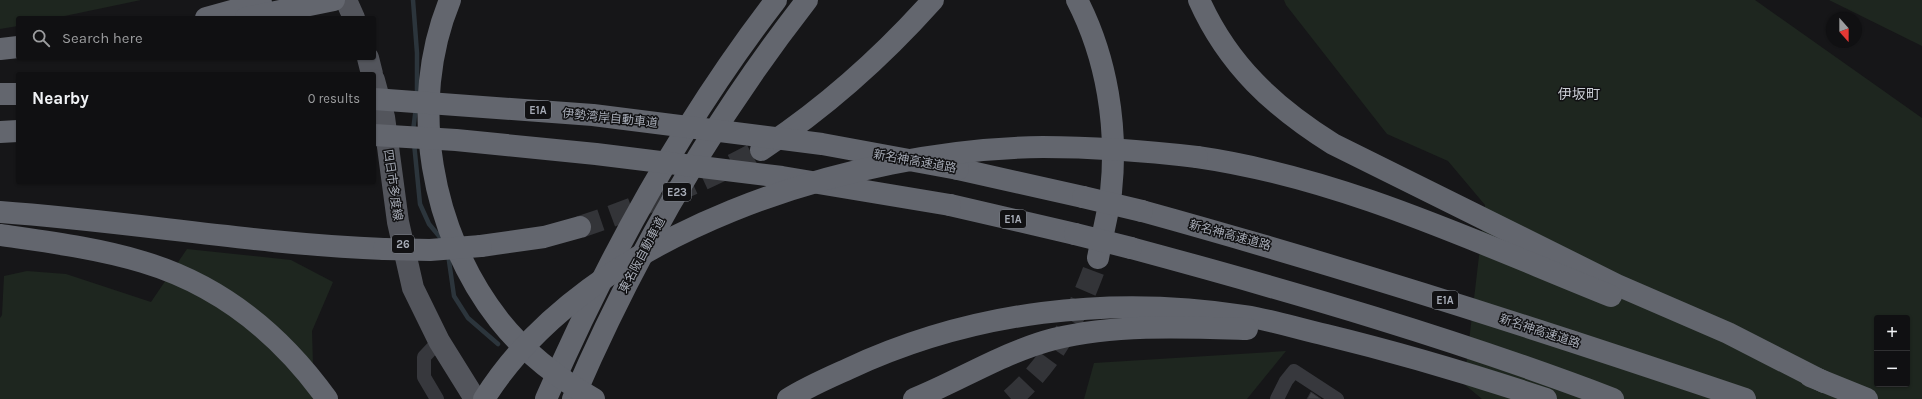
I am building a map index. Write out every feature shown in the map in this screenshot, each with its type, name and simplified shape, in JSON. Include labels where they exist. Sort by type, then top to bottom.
[{"type":"highway","points":[[246,14],[273,0]]},
{"type":"highway","points":[[226,16],[334,0]]},
{"type":"highway","points":[[450,0],[438,38],[433,66],[429,114],[430,151],[436,186],[447,223],[460,259],[479,292],[499,320],[542,365],[568,384],[594,399]]},
{"type":"highway","name":"東名阪自動車道","points":[[546,399],[576,330],[634,219],[694,117],[776,0]]},
{"type":"highway","name":"東名阪自動車道","points":[[573,399],[601,335],[658,224],[718,123],[807,0]]},
{"type":"highway","points":[[761,150],[792,130],[841,91],[890,45],[933,0]]},
{"type":"highway","points":[[1077,0],[1094,38],[1103,68],[1109,99],[1112,130],[1113,163],[1111,193],[1098,258]]},
{"type":"highway","points":[[1199,0],[1209,21],[1225,47],[1261,90],[1307,128],[1333,144],[1618,285],[1728,334],[1824,382]]},
{"type":"highway","points":[[0,49],[16,47]]},
{"type":"highway","points":[[0,94],[16,94]]},
{"type":"highway","name":"伊勢湾岸自動車道","points":[[376,98],[593,115],[701,129]]},
{"type":"highway","name":"新名神高速道路","points":[[701,129],[822,144],[958,169],[1142,211],[1265,245],[1464,306],[1745,399]]},
{"type":"highway","points":[[0,132],[16,131]]},
{"type":"highway","name":"E1A","points":[[376,135],[456,140],[680,164],[782,177],[950,205],[1131,248],[1394,322],[1553,376],[1613,399]]},
{"type":"highway","points":[[478,396],[548,322],[582,293],[625,264],[670,238],[713,219],[771,197],[849,173],[896,163],[994,150],[1042,147],[1136,150],[1197,157],[1276,172],[1337,189],[1394,209],[1866,399]]},
{"type":"highway","points":[[0,212],[47,215],[283,242],[384,250],[430,250],[481,246],[544,237],[580,227]]},
{"type":"highway","points":[[0,235],[111,254],[144,262],[177,274],[235,306],[263,327],[310,375],[327,399]]},
{"type":"highway","points":[[788,399],[860,363],[904,345],[996,319],[1042,312],[1086,308],[1170,308],[1248,316],[1366,345],[1546,399]]},
{"type":"highway","points":[[914,399],[1023,349],[1054,339],[1095,332],[1139,329],[1265,329],[1328,336]]},
{"type":"main road","points":[[346,0],[353,16]]},
{"type":"main road","points":[[368,60],[372,72]]},
{"type":"main road","name":"四日市多度線","points":[[376,87],[384,117],[398,222],[413,288],[439,341],[478,396]]},
{"type":"street","points":[[437,399],[424,377],[424,357],[439,341]]},
{"type":"street","points":[[1277,399],[1294,371],[1336,399]]},
{"type":"shaded area","points":[[0,0],[141,0],[65,16],[16,16],[16,26],[0,29]]},
{"type":"shaded area","points":[[1284,0],[1755,0],[1922,118],[1922,399],[1482,399],[1464,384],[1485,205],[1448,161],[1387,134],[1286,5]]},
{"type":"shaded area","points":[[1829,0],[1922,0],[1922,46],[1862,16],[1862,12],[1853,12]]},
{"type":"shaded area","points":[[187,249],[291,260],[333,282],[312,331],[314,399],[0,399],[0,318],[2,315],[4,276],[27,271],[66,274],[151,302]]},
{"type":"shaded area","points":[[1286,351],[1247,399],[1084,399],[1094,363]]},
{"type":"building","points":[[1311,392],[1321,399],[1307,399]]},
{"type":"waterway","points":[[413,0],[417,53],[417,96]]},
{"type":"waterway","points":[[413,131],[416,107]]},
{"type":"waterway","points":[[414,143],[420,204],[429,224],[444,242]]},
{"type":"waterway","points":[[448,254],[454,296],[468,318],[498,344]]},
{"type":"tunnel","points":[[580,227],[627,211],[672,193],[717,173],[761,150]]},
{"type":"tunnel","points":[[1011,399],[1040,369],[1053,352],[1074,316],[1098,258]]},
{"type":"district","name":"伊坂町","points":[[1579,94]]}]
